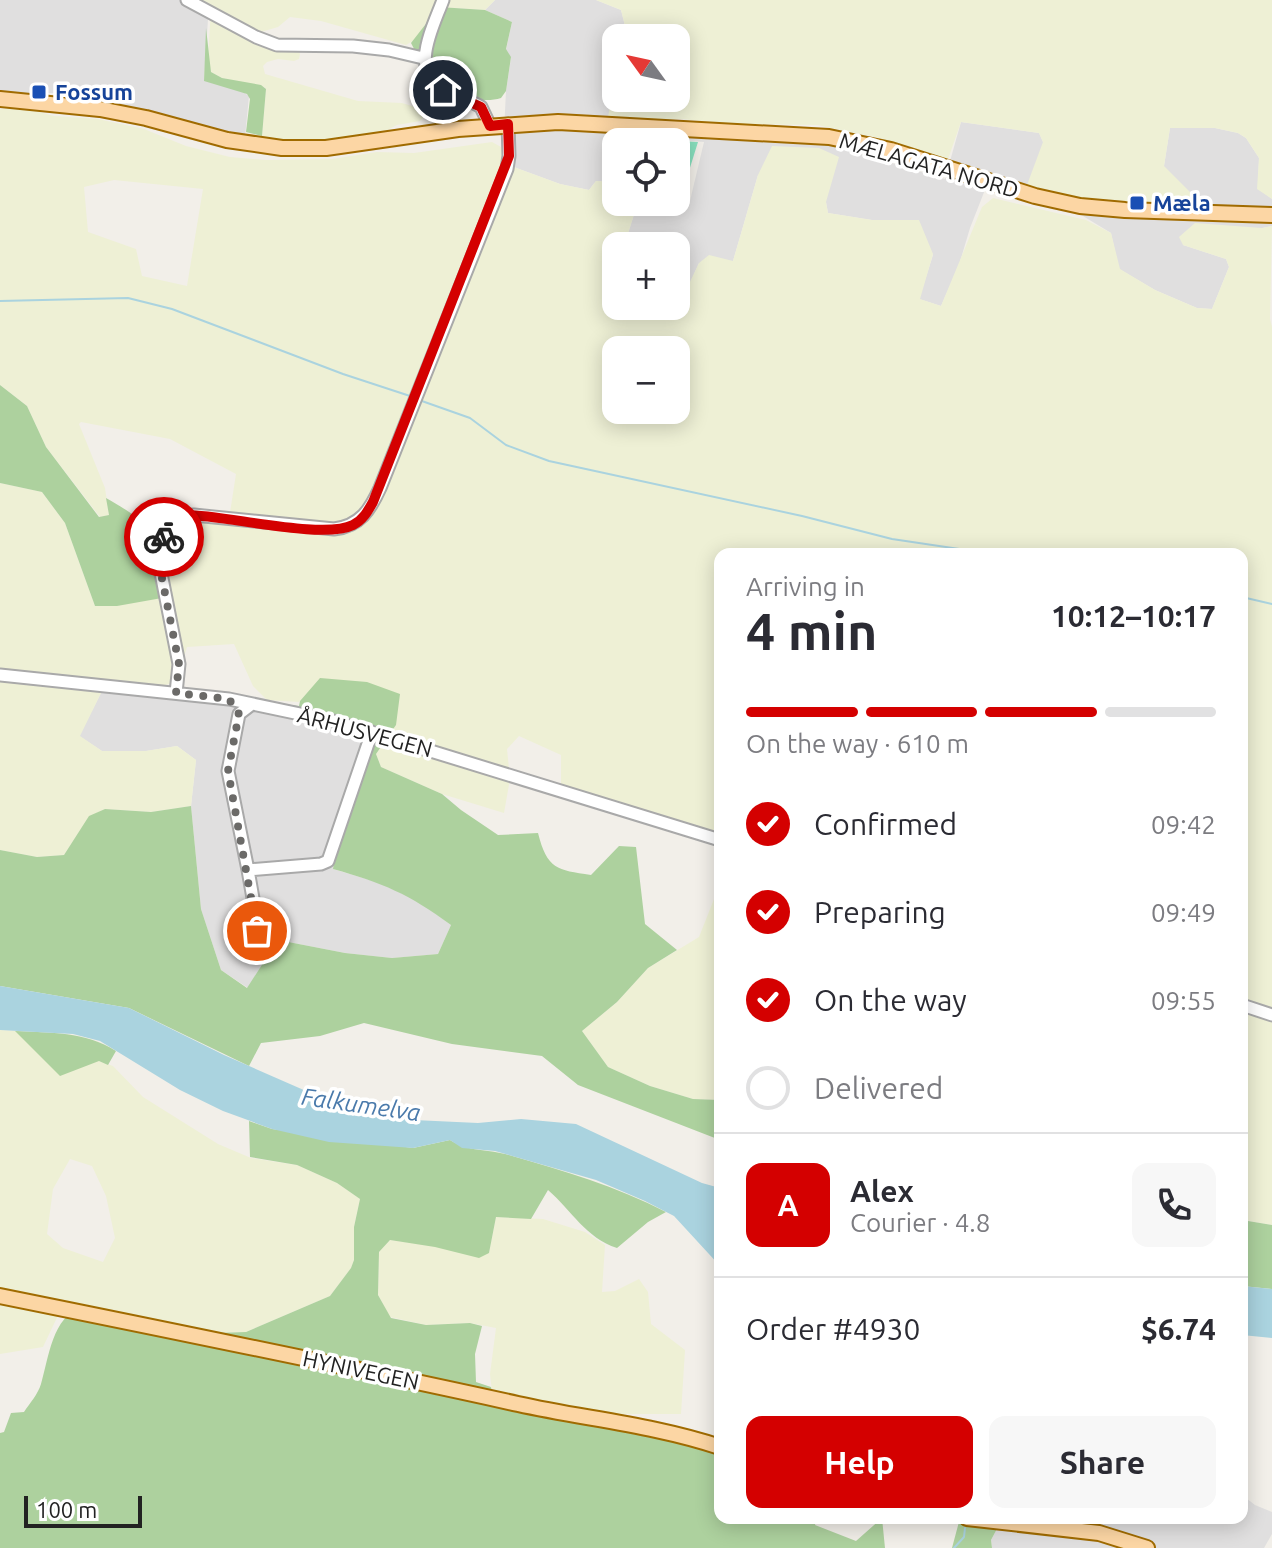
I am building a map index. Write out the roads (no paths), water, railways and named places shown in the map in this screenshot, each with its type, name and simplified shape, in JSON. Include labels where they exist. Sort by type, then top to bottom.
[{"type":"main road","name":"MÆLAGATA NORD","points":[[0,99],[112,111],[227,140],[282,148],[353,145],[508,124],[601,123],[829,137],[891,150],[1035,196],[1080,206],[1272,215]]},
{"type":"main road","name":"HYNIVEGEN","points":[[0,1296],[380,1373],[550,1411],[662,1430],[714,1445]]},
{"type":"main road","points":[[1020,1524],[1099,1533],[1147,1548]]},
{"type":"street","points":[[187,0],[277,45],[353,46],[423,58]]},
{"type":"street","points":[[443,0],[423,58],[425,69],[443,90],[481,107],[490,126]]},
{"type":"street","points":[[176,693],[179,664],[157,553],[169,525],[187,515],[326,529],[353,524],[362,518],[373,502],[507,169],[508,124]]},
{"type":"street","name":"ÅRHUSVEGEN","points":[[0,675],[252,704],[372,732],[714,838]]},
{"type":"street","points":[[229,699],[239,714]]},
{"type":"street","points":[[252,704],[239,714],[228,771],[257,921],[255,945]]},
{"type":"street","points":[[248,870],[328,861],[372,732]]},
{"type":"street","points":[[1248,1007],[1272,1015]]},
{"type":"water","points":[[0,986],[129,1008],[306,1091],[414,1120],[478,1123],[521,1119],[576,1124],[714,1186],[714,1259],[674,1216],[596,1180],[495,1151],[462,1148],[450,1140],[413,1148],[329,1142],[272,1129],[223,1111],[180,1090],[100,1041],[73,1034],[0,1030]]},
{"type":"water","points":[[1248,1287],[1272,1289],[1272,1338],[1248,1336]]},
{"type":"waterway","points":[[0,301],[128,298],[172,309],[410,396]]},
{"type":"waterway","points":[[419,400],[470,418],[506,445],[549,461],[802,516],[892,539],[953,548]]},
{"type":"waterway","points":[[1248,598],[1272,604]]},
{"type":"waterway","points":[[954,1548],[964,1537],[965,1528]]},
{"type":"place","name":"Fossum","points":[[39,92]]},
{"type":"place","name":"Mæla","points":[[1137,203]]},
{"type":"water label","name":"Falkumelva","points":[[361,1105]]}]
